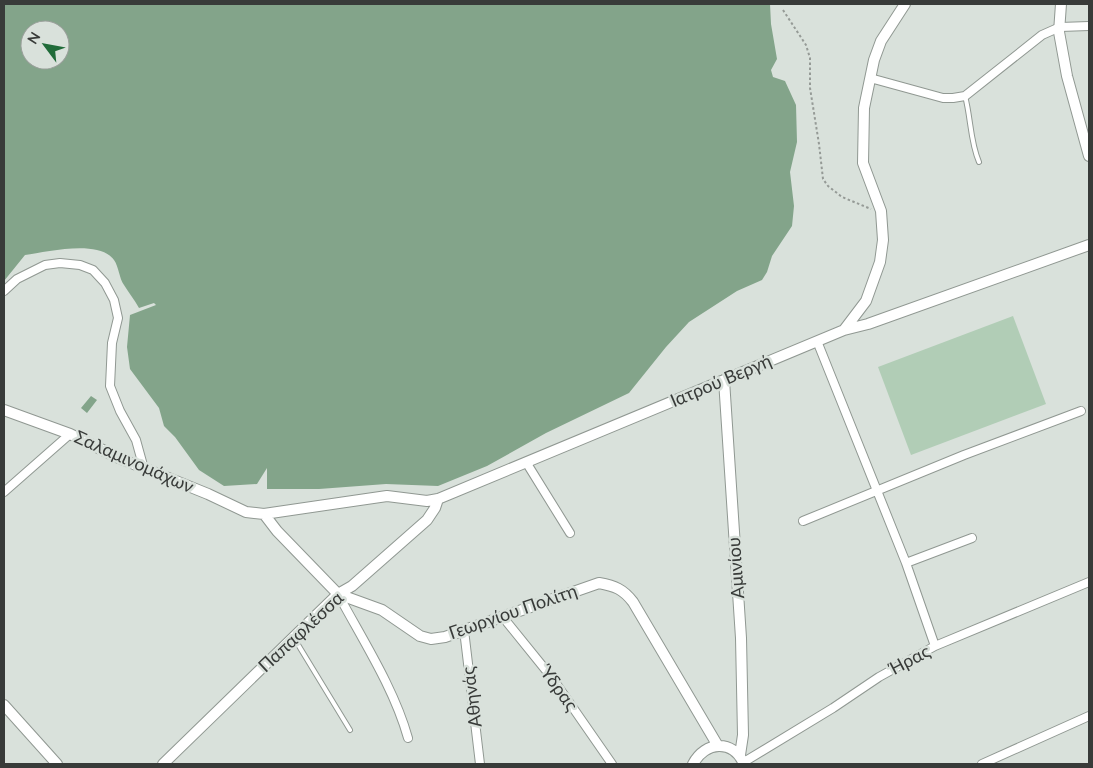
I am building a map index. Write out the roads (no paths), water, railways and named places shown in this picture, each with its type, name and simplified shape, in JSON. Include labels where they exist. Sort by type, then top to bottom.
[{"type":"main road","points":[[844,330],[866,301],[880,262],[884,240],[881,211],[863,162],[864,108],[870,78],[882,40],[905,4]]},
{"type":"main road","points":[[1061,4],[1060,28],[1066,76],[1089,156]]},
{"type":"main road","name":"Ιατρού Βεργή","points":[[264,514],[387,496],[426,500],[438,499],[844,330],[868,324],[1089,245]]},
{"type":"main road","name":"Αμινίου","points":[[724,380],[741,638],[743,761]]},
{"type":"main road","name":"Σαλαμινομάχων","points":[[4,410],[70,434],[246,512],[264,514]]},
{"type":"main road","name":"Παπαφλέσσα","points":[[163,764],[242,689],[292,636],[338,594],[352,586],[427,520],[436,508],[438,499]]},
{"type":"main road","name":"Γεωργίου Πολίτη","points":[[264,514],[277,531],[338,594],[382,610],[420,636],[431,639],[445,637],[599,583],[610,585],[625,592],[633,602],[718,746]]},
{"type":"main road","points":[[4,704],[57,764]]},
{"type":"main road","points":[[693,764],[703,751],[718,746],[726,747],[743,761]]},
{"type":"street","points":[[870,78],[943,98],[965,96],[1042,35],[1060,28],[1089,26]]},
{"type":"street","points":[[4,291],[17,279],[45,266],[60,263],[80,265],[93,270],[105,283],[114,300],[118,318],[112,343],[110,386],[120,411],[136,440],[144,468]]},
{"type":"street","points":[[817,341],[906,563],[935,646]]},
{"type":"street","points":[[803,520],[877,489],[1081,411]]},
{"type":"street","points":[[4,492],[70,434]]},
{"type":"street","points":[[526,462],[570,533]]},
{"type":"street","points":[[906,563],[972,538]]},
{"type":"street","name":"Ήρας","points":[[743,761],[826,713],[879,676],[935,646],[1089,582]]},
{"type":"street","points":[[338,594],[399,711],[408,738]]},
{"type":"street","name":"Ύδρας","points":[[502,616],[553,679],[612,764]]},
{"type":"street","name":"Αθηνάς","points":[[464,630],[480,764]]},
{"type":"street","points":[[982,764],[1089,716]]},
{"type":"lane","points":[[965,96],[969,112],[973,149],[979,162]]},
{"type":"lane","points":[[292,636],[350,730]]}]
